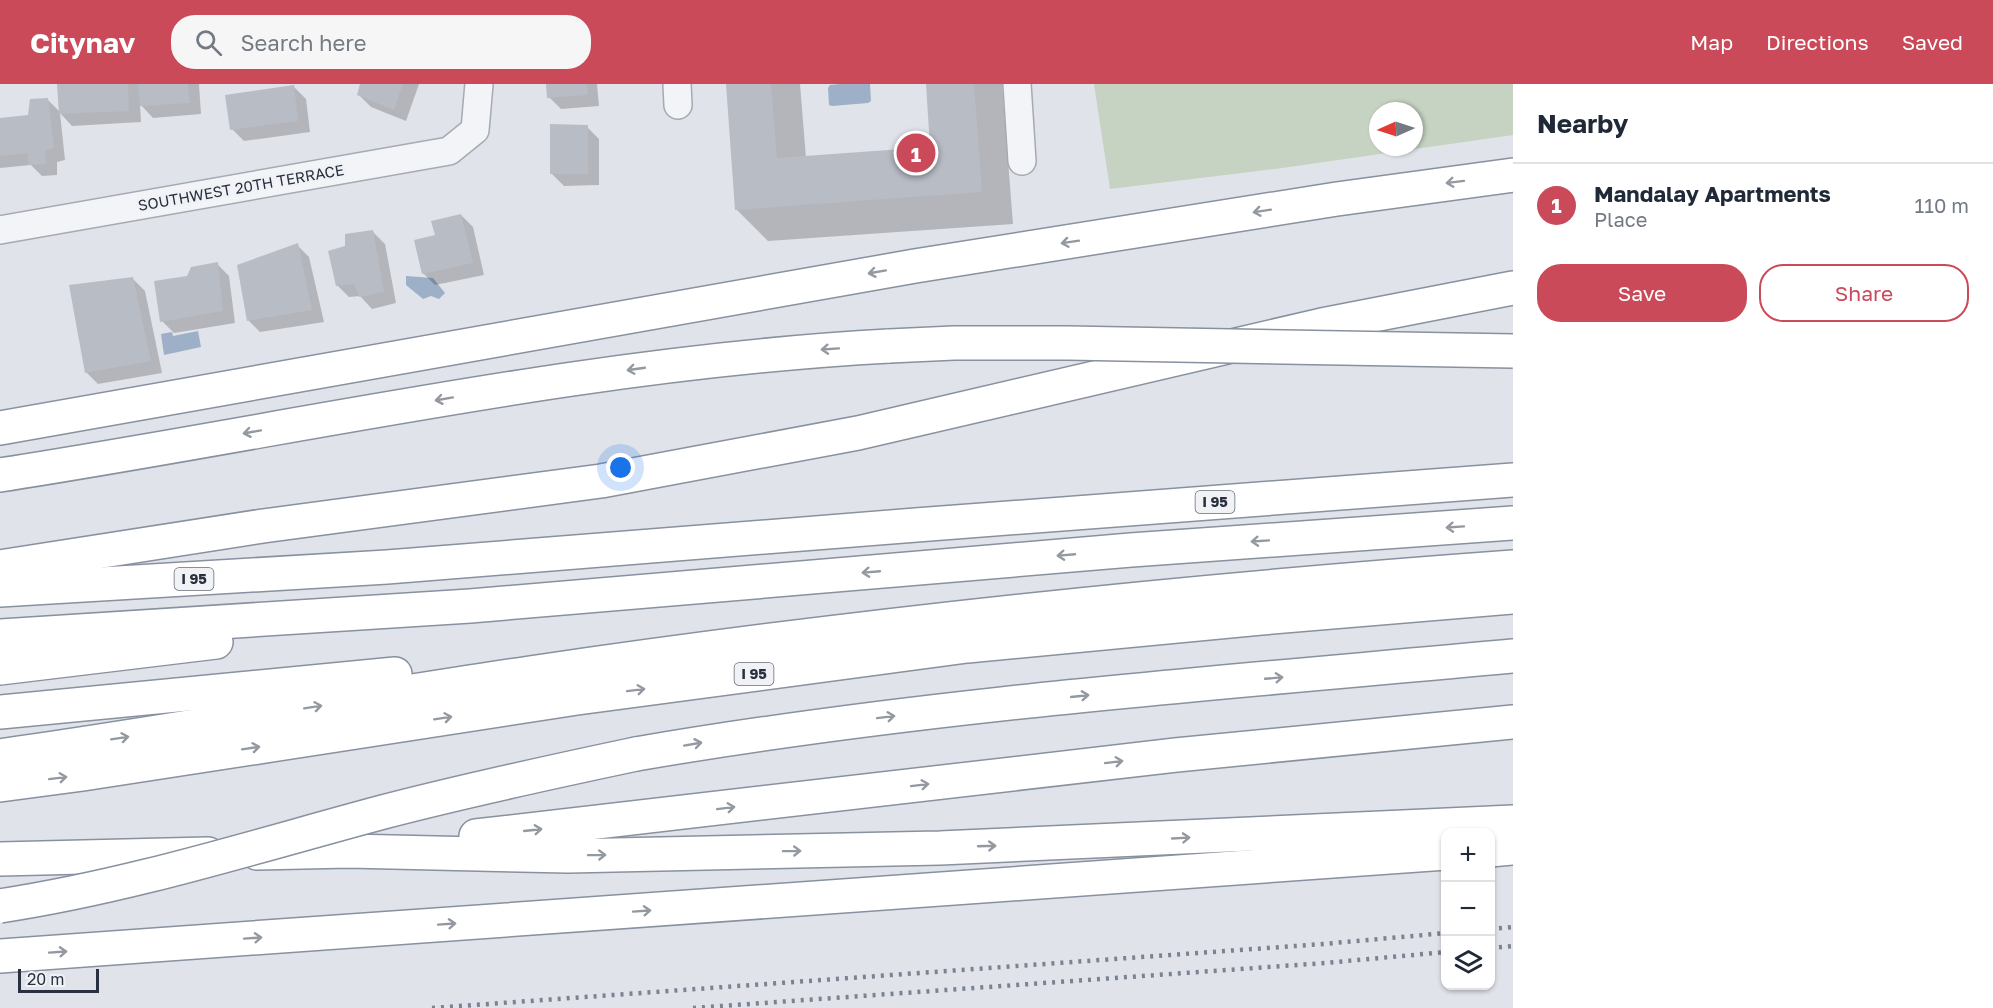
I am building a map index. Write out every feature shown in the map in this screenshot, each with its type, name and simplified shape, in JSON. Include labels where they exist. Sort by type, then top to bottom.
[{"type":"highway","points":[[0,428],[879,272],[1336,199],[1513,175]]},
{"type":"highway","points":[[1322,325],[1513,266]]},
{"type":"highway","points":[[0,567],[263,526],[623,477],[858,433],[1322,325],[1513,288]]},
{"type":"highway","points":[[0,475],[462,396],[637,369],[790,352],[954,343],[1513,351]]},
{"type":"highway","name":"I 95","points":[[0,590],[387,567],[904,525],[1513,480]]},
{"type":"highway","points":[[0,636],[470,606],[1131,550],[1513,523]]},
{"type":"highway","points":[[0,756],[529,673],[769,641],[965,617],[1355,579],[1513,567]]},
{"type":"highway","name":"I 95","points":[[0,785],[95,773],[577,698],[967,646],[1513,597]]},
{"type":"highway","points":[[0,668],[180,647],[470,606]]},
{"type":"highway","points":[[0,712],[526,659],[655,641],[769,641]]},
{"type":"highway","points":[[0,906],[154,875],[383,812],[530,777],[636,754],[780,730],[952,708],[1513,656]]},
{"type":"highway","points":[[349,851],[1176,755],[1513,722]]},
{"type":"highway","points":[[0,859],[349,851],[568,856],[928,849],[1513,822]]},
{"type":"highway","points":[[1495,850],[1513,848]]},
{"type":"highway","points":[[0,956],[1441,854]]},
{"type":"street","name":"SOUTHWEST 20TH TERRACE","points":[[0,230],[449,151],[475,130],[479,84]]},
{"type":"street","points":[[1017,84],[1022,161]]},
{"type":"green space","points":[[1094,84],[1513,84],[1513,135],[1423,148],[1423,102],[1369,102],[1369,156],[1110,189]]},
{"type":"water","points":[[870,84],[871,101],[829,105],[828,88],[830,85]]},
{"type":"water","points":[[406,276],[433,278],[445,293],[439,299],[431,296],[423,299],[406,285]]},
{"type":"water","points":[[198,331],[201,347],[164,355],[161,334],[172,332],[173,336]]},
{"type":"building","points":[[57,84],[128,84],[129,111],[59,114]]},
{"type":"building","points":[[138,84],[188,84],[190,103],[140,106]]},
{"type":"building","points":[[360,84],[403,84],[394,110],[357,95]]},
{"type":"building","points":[[546,84],[587,84],[588,95],[547,98]]},
{"type":"building","points":[[726,84],[771,84],[777,158],[930,147],[926,84],[974,84],[982,192],[735,210]]},
{"type":"building","points":[[294,85],[298,121],[230,130],[225,95]]},
{"type":"building","points":[[48,98],[54,148],[45,150],[46,164],[28,165],[28,153],[0,156],[0,118],[28,115],[30,99]]},
{"type":"building","points":[[550,124],[588,125],[588,174],[550,174]]},
{"type":"building","points":[[461,214],[473,263],[422,274],[414,240],[435,235],[431,221]]},
{"type":"building","points":[[373,230],[384,292],[359,297],[354,284],[336,286],[328,251],[345,246],[345,234]]},
{"type":"building","points":[[298,243],[312,310],[247,321],[237,265]]},
{"type":"building","points":[[218,262],[223,311],[160,322],[154,281],[187,276],[191,267]]},
{"type":"building","points":[[133,277],[151,361],[85,373],[69,285]]},
{"type":"railway","points":[[1495,929],[1513,927]]},
{"type":"railway","points":[[432,1008],[1323,944],[1441,933]]},
{"type":"railway","points":[[1495,948],[1513,946]]},
{"type":"railway","points":[[693,1008],[1325,963],[1441,952]]},
{"type":"place","name":"Mandalay Apartments","points":[[916,153]]}]
